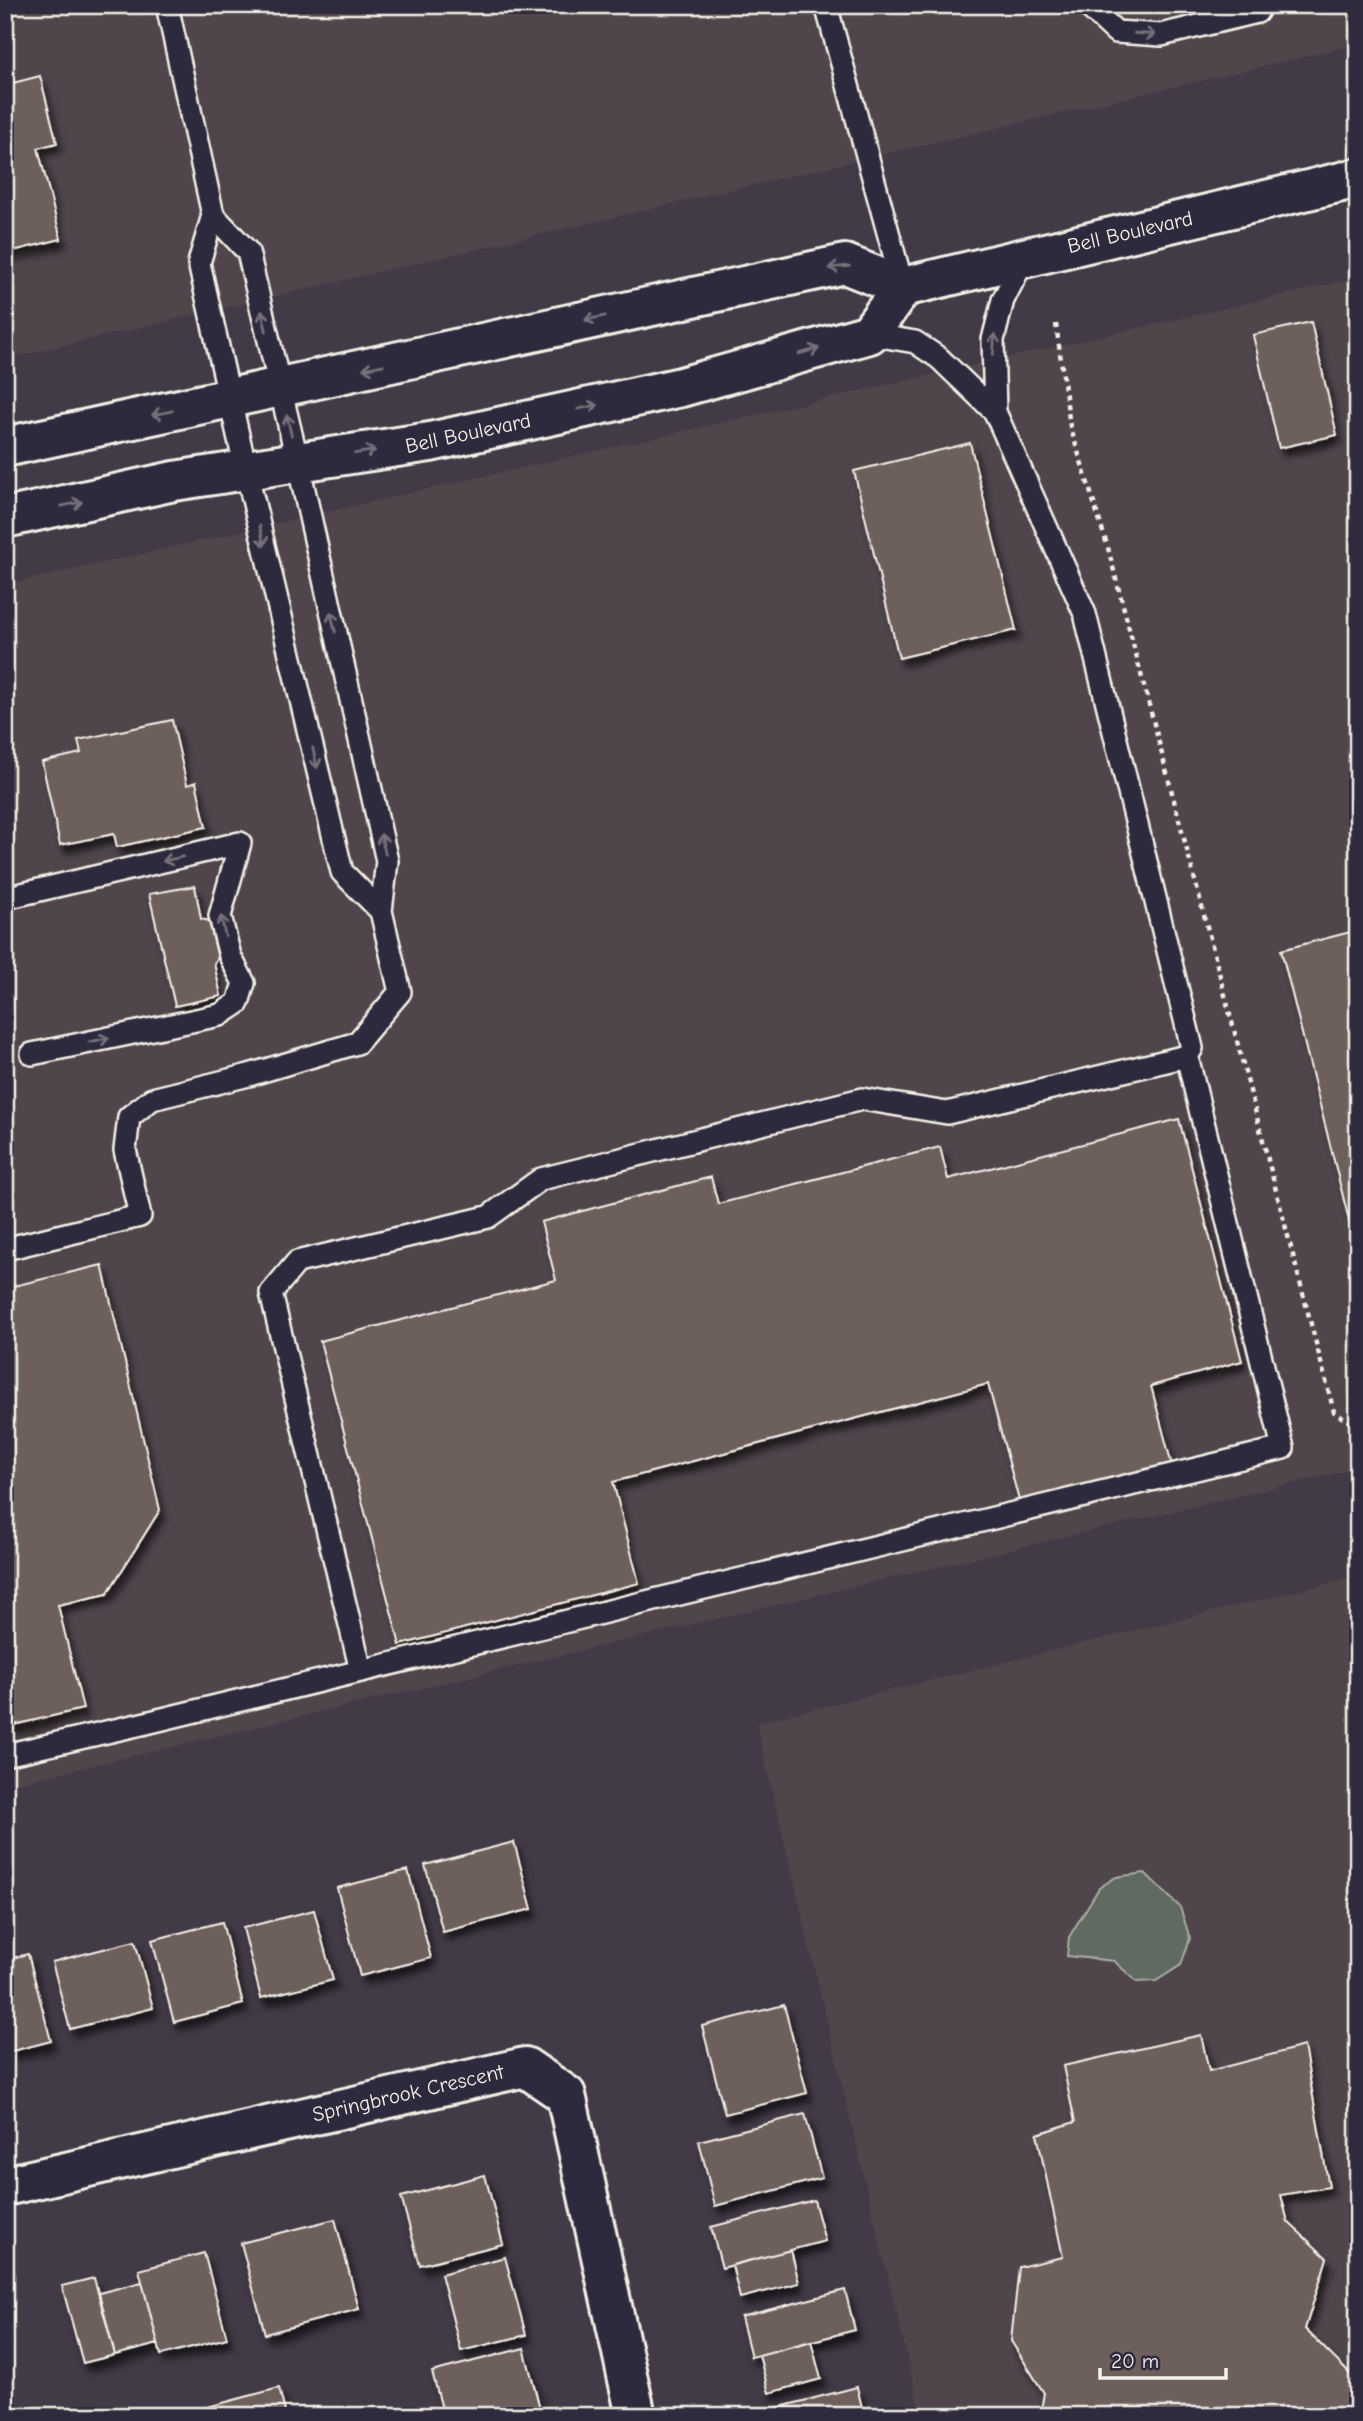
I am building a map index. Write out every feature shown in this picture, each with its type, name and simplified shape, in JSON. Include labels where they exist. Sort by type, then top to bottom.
[{"type":"main road","name":"Bell Boulevard","points":[[903,287],[1358,178]]},
{"type":"main road","points":[[5,447],[845,264],[903,287],[869,334]]},
{"type":"main road","name":"Bell Boulevard","points":[[5,518],[174,481],[430,442],[681,387],[869,334]]},
{"type":"main road","name":"Springbrook Crescent","points":[[5,2186],[525,2067],[566,2095],[636,2416]]},
{"type":"lane","points":[[167,5],[213,215],[199,263],[246,470],[342,872],[381,911]]},
{"type":"lane","points":[[826,5],[903,287]]},
{"type":"lane","points":[[1087,5],[1116,32],[1161,35],[1257,12],[1261,5]]},
{"type":"lane","points":[[5,1249],[140,1216],[125,1150],[129,1117],[152,1099],[249,1075],[357,1043],[400,992],[381,911],[387,861],[248,252],[213,215]]},
{"type":"lane","points":[[361,1671],[271,1293],[297,1262],[488,1217],[541,1179],[862,1100],[947,1112],[1187,1056],[1192,1048],[1084,614],[995,412],[993,340],[1003,300],[1025,257]]},
{"type":"lane","points":[[869,334],[915,342],[939,358],[995,412]]},
{"type":"lane","points":[[5,898],[240,843],[220,916],[230,956],[244,984],[238,1003],[220,1015],[32,1054]]},
{"type":"lane","points":[[5,1755],[1283,1448],[1187,1056]]},
{"type":"path","points":[[1056,324],[1070,426],[1108,548],[1334,1412],[1358,1428]]},
{"type":"shaded area","points":[[5,5],[1358,5],[1358,44],[5,359]]},
{"type":"shaded area","points":[[1358,278],[1358,1468],[5,1786],[5,585]]},
{"type":"shaded area","points":[[1358,1576],[1358,2416],[921,2416],[756,1723]]},
{"type":"green space","points":[[1145,1873],[1180,1907],[1190,1938],[1181,1965],[1156,1981],[1137,1982],[1114,1961],[1067,1956],[1069,1937],[1099,1888],[1116,1877]]},
{"type":"building","points":[[40,76],[57,143],[38,148],[61,239],[5,253],[5,85]]},
{"type":"building","points":[[1311,322],[1337,435],[1279,448],[1253,335]]},
{"type":"building","points":[[970,443],[1016,630],[899,658],[854,471]]},
{"type":"building","points":[[172,720],[187,785],[196,782],[206,827],[117,847],[114,834],[60,845],[42,762],[81,753],[78,740]]},
{"type":"building","points":[[195,886],[201,919],[209,921],[218,958],[214,963],[221,996],[175,1006],[149,894]]},
{"type":"building","points":[[1358,930],[1358,1256],[1281,950]]},
{"type":"building","points":[[1179,1119],[1242,1361],[1151,1386],[1173,1469],[1021,1508],[988,1384],[613,1482],[639,1583],[400,1645],[320,1341],[556,1280],[541,1222],[711,1177],[718,1204],[940,1147],[948,1179]]},
{"type":"building","points":[[102,1265],[160,1510],[107,1594],[58,1605],[83,1709],[5,1727],[5,1288]]},
{"type":"building","points":[[514,1842],[532,1909],[443,1932],[425,1865]]},
{"type":"building","points":[[408,1870],[431,1958],[360,1976],[337,1888]]},
{"type":"building","points":[[314,1910],[333,1980],[261,1998],[243,1928]]},
{"type":"building","points":[[222,1922],[243,2004],[174,2022],[152,1940]]},
{"type":"building","points":[[135,1941],[153,2008],[70,2029],[52,1962]]},
{"type":"building","points":[[28,1954],[51,2041],[5,2053],[5,1960]]},
{"type":"building","points":[[784,2005],[807,2093],[725,2114],[702,2026]]},
{"type":"building","points":[[1201,2035],[1209,2071],[1304,2046],[1329,2187],[1281,2195],[1288,2222],[1327,2258],[1305,2329],[1358,2382],[1346,2416],[1040,2416],[1044,2393],[1011,2341],[1019,2267],[1063,2257],[1037,2134],[1075,2122],[1063,2066]]},
{"type":"building","points":[[805,2114],[822,2178],[715,2206],[699,2141]]},
{"type":"building","points":[[485,2175],[503,2244],[420,2265],[401,2197]]},
{"type":"building","points":[[814,2200],[825,2241],[722,2268],[711,2227]]},
{"type":"building","points":[[335,2219],[359,2309],[265,2334],[241,2243]]},
{"type":"building","points":[[791,2250],[799,2283],[740,2298],[732,2265]]},
{"type":"building","points":[[204,2253],[227,2338],[161,2355],[139,2270]]},
{"type":"building","points":[[505,2257],[526,2335],[461,2351],[441,2274]]},
{"type":"building","points":[[94,2278],[115,2355],[83,2363],[62,2286]]},
{"type":"building","points":[[142,2282],[158,2344],[115,2355],[99,2293]]},
{"type":"building","points":[[845,2290],[855,2330],[751,2357],[741,2317]]},
{"type":"building","points":[[811,2341],[821,2379],[769,2393],[759,2355]]},
{"type":"building","points":[[524,2348],[542,2416],[444,2416],[432,2372]]},
{"type":"building","points":[[857,2387],[864,2416],[762,2416],[761,2412]]},
{"type":"building","points":[[279,2388],[286,2416],[181,2416],[181,2414]]}]
